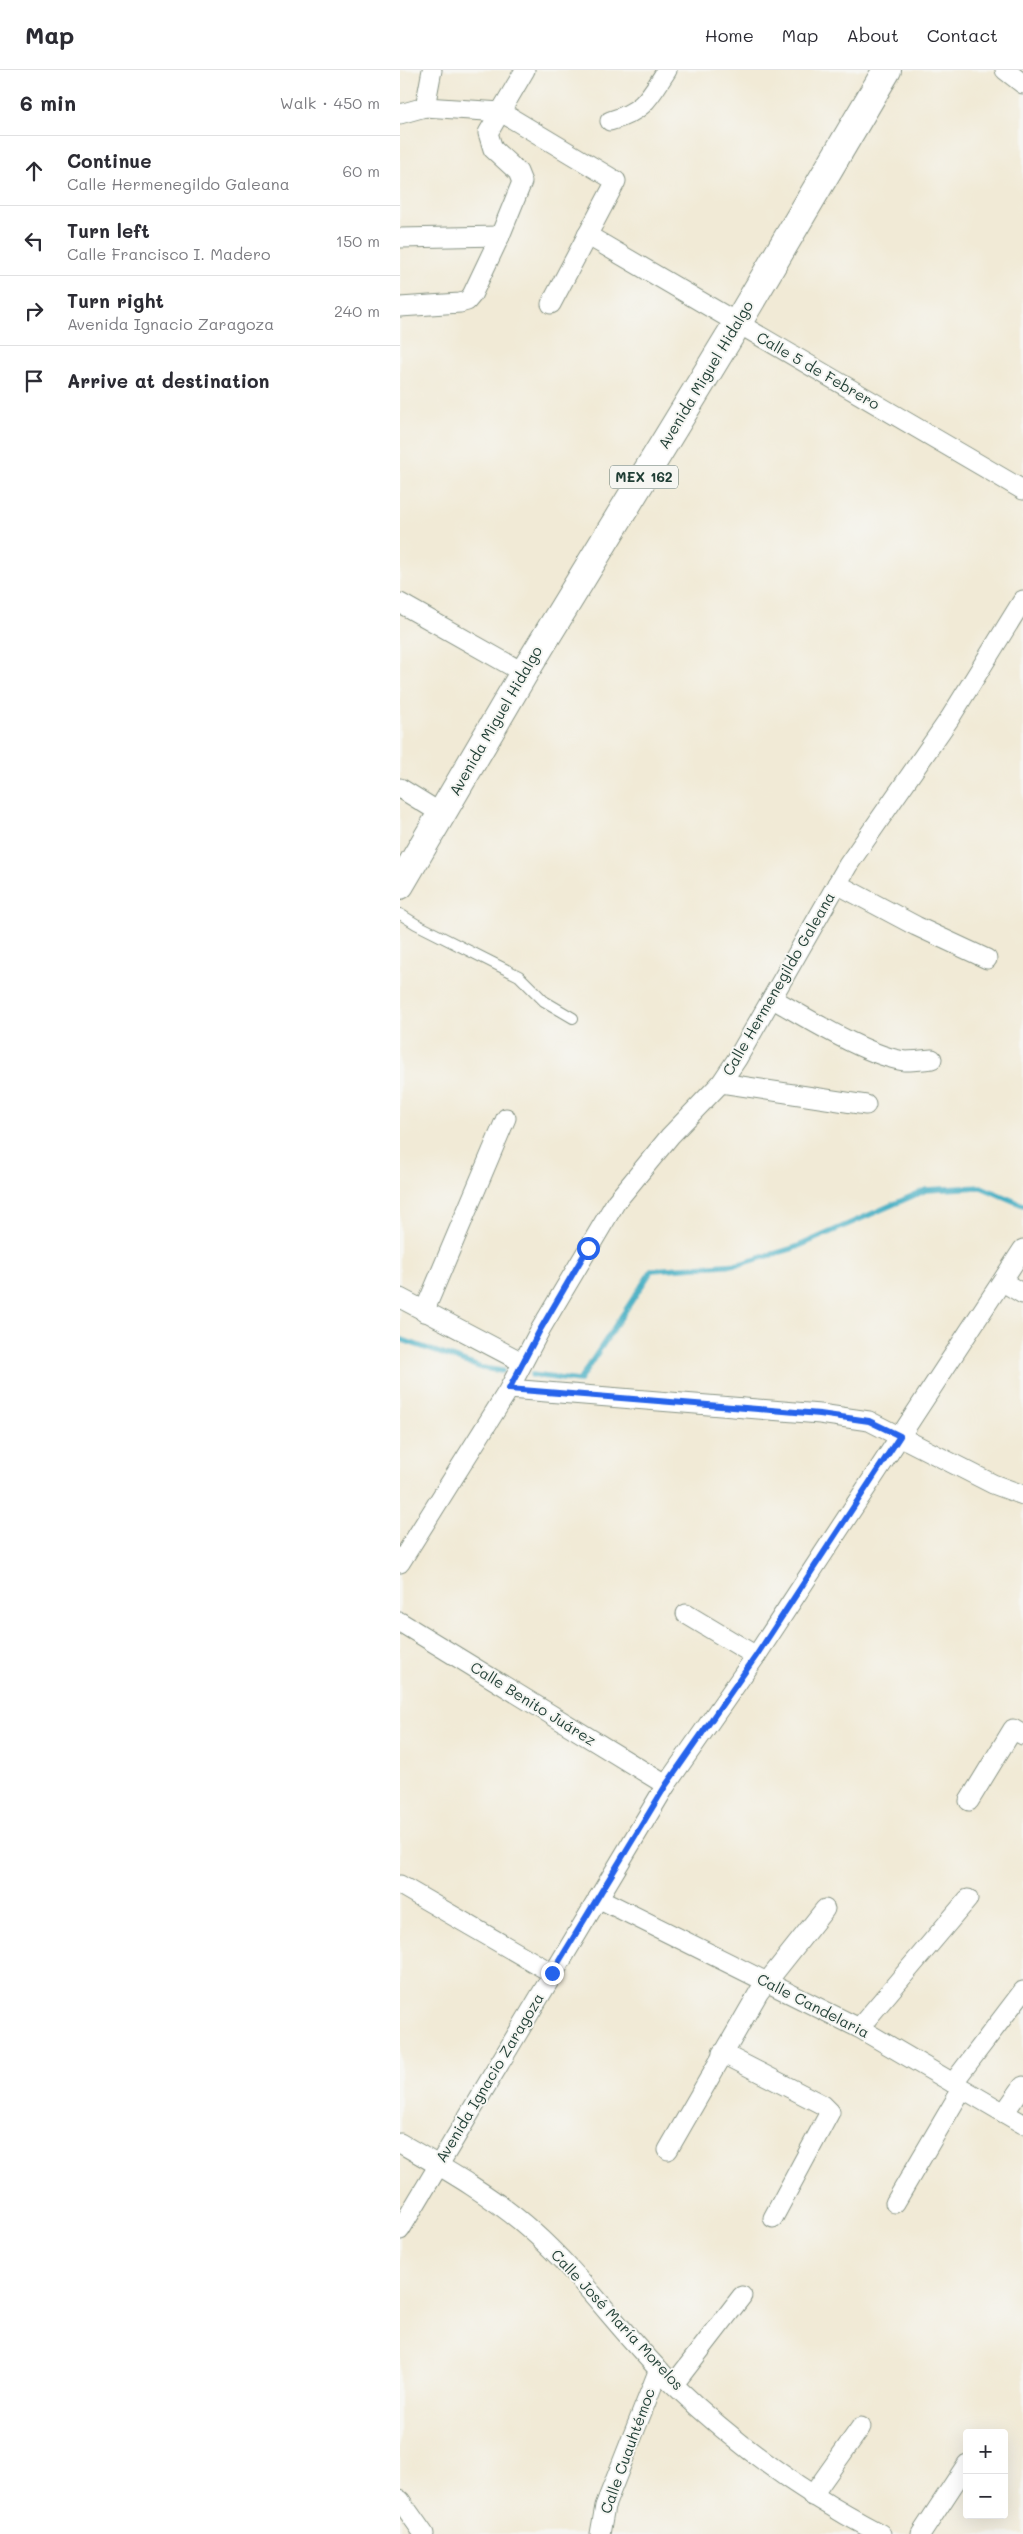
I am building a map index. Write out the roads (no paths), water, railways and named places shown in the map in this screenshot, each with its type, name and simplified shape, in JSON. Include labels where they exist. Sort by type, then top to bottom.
[{"type":"main road","name":"Avenida Miguel Hidalgo","points":[[400,885],[524,673],[737,324],[887,70]]},
{"type":"street","points":[[425,107],[432,70]]},
{"type":"street","points":[[400,306],[467,301],[500,236],[522,182],[518,172],[493,149],[488,133],[525,70]]},
{"type":"street","points":[[610,121],[632,115],[649,97],[667,70]]},
{"type":"street","points":[[1005,70],[1023,84]]},
{"type":"street","points":[[400,114],[425,107],[502,112],[616,181],[551,304]]},
{"type":"street","name":"Calle 5 de Febrero","points":[[587,235],[1023,490]]},
{"type":"street","points":[[400,238],[500,236]]},
{"type":"street","name":"Calle Hermenegildo Galeana","points":[[400,1563],[509,1389],[522,1362],[616,1202],[670,1136],[721,1083],[773,999],[848,865],[950,718],[1023,600]]},
{"type":"street","points":[[400,603],[524,673]]},
{"type":"street","points":[[400,788],[442,814]]},
{"type":"street","points":[[837,884],[916,926],[987,959]]},
{"type":"street","points":[[773,999],[851,1042],[885,1055],[906,1061],[932,1059]]},
{"type":"street","points":[[721,1083],[866,1105]]},
{"type":"street","points":[[424,1312],[506,1118]]},
{"type":"street","name":"Avenida Ignacio Zaragoza","points":[[400,2230],[666,1785],[756,1656],[1023,1249]]},
{"type":"street","points":[[1002,1282],[1023,1294]]},
{"type":"street","points":[[400,1298],[522,1362]]},
{"type":"street","points":[[509,1389],[820,1414],[869,1421],[993,1484],[1023,1496]]},
{"type":"street","points":[[686,1614],[756,1656]]},
{"type":"street","name":"Calle Benito Juárez","points":[[400,1622],[666,1785]]},
{"type":"street","points":[[969,1801],[1013,1729],[1023,1736]]},
{"type":"street","points":[[400,1885],[552,1973]]},
{"type":"street","name":"Calle Candelaria","points":[[598,1898],[859,2028],[1023,2124]]},
{"type":"street","points":[[859,2028],[968,1899]]},
{"type":"street","points":[[668,2150],[722,2052],[766,1982],[825,1909]]},
{"type":"street","points":[[895,2203],[958,2086],[1023,1991]]},
{"type":"street","points":[[722,2052],[823,2105],[830,2112],[773,2218]]},
{"type":"street","points":[[1004,2113],[1023,2086]]},
{"type":"street","name":"Calle José María Morelos","points":[[400,2142],[486,2196],[531,2230],[577,2274],[659,2369],[758,2457],[812,2496],[881,2534]]},
{"type":"street","points":[[674,2384],[742,2296]]},
{"type":"street","name":"Calle Cuauhtémoc","points":[[600,2534],[605,2506],[659,2369]]},
{"type":"street","points":[[812,2496],[861,2427]]},
{"type":"street","points":[[921,2534],[963,2470]]},
{"type":"street","points":[[400,2500],[424,2534]]},
{"type":"lane","points":[[400,914],[519,976],[544,1002],[573,1018]]},
{"type":"waterway","points":[[532,1375],[579,1381],[652,1270],[740,1264],[794,1248],[926,1190],[981,1187],[1023,1205]]},
{"type":"waterway","points":[[400,1339],[482,1368],[502,1371]]}]
